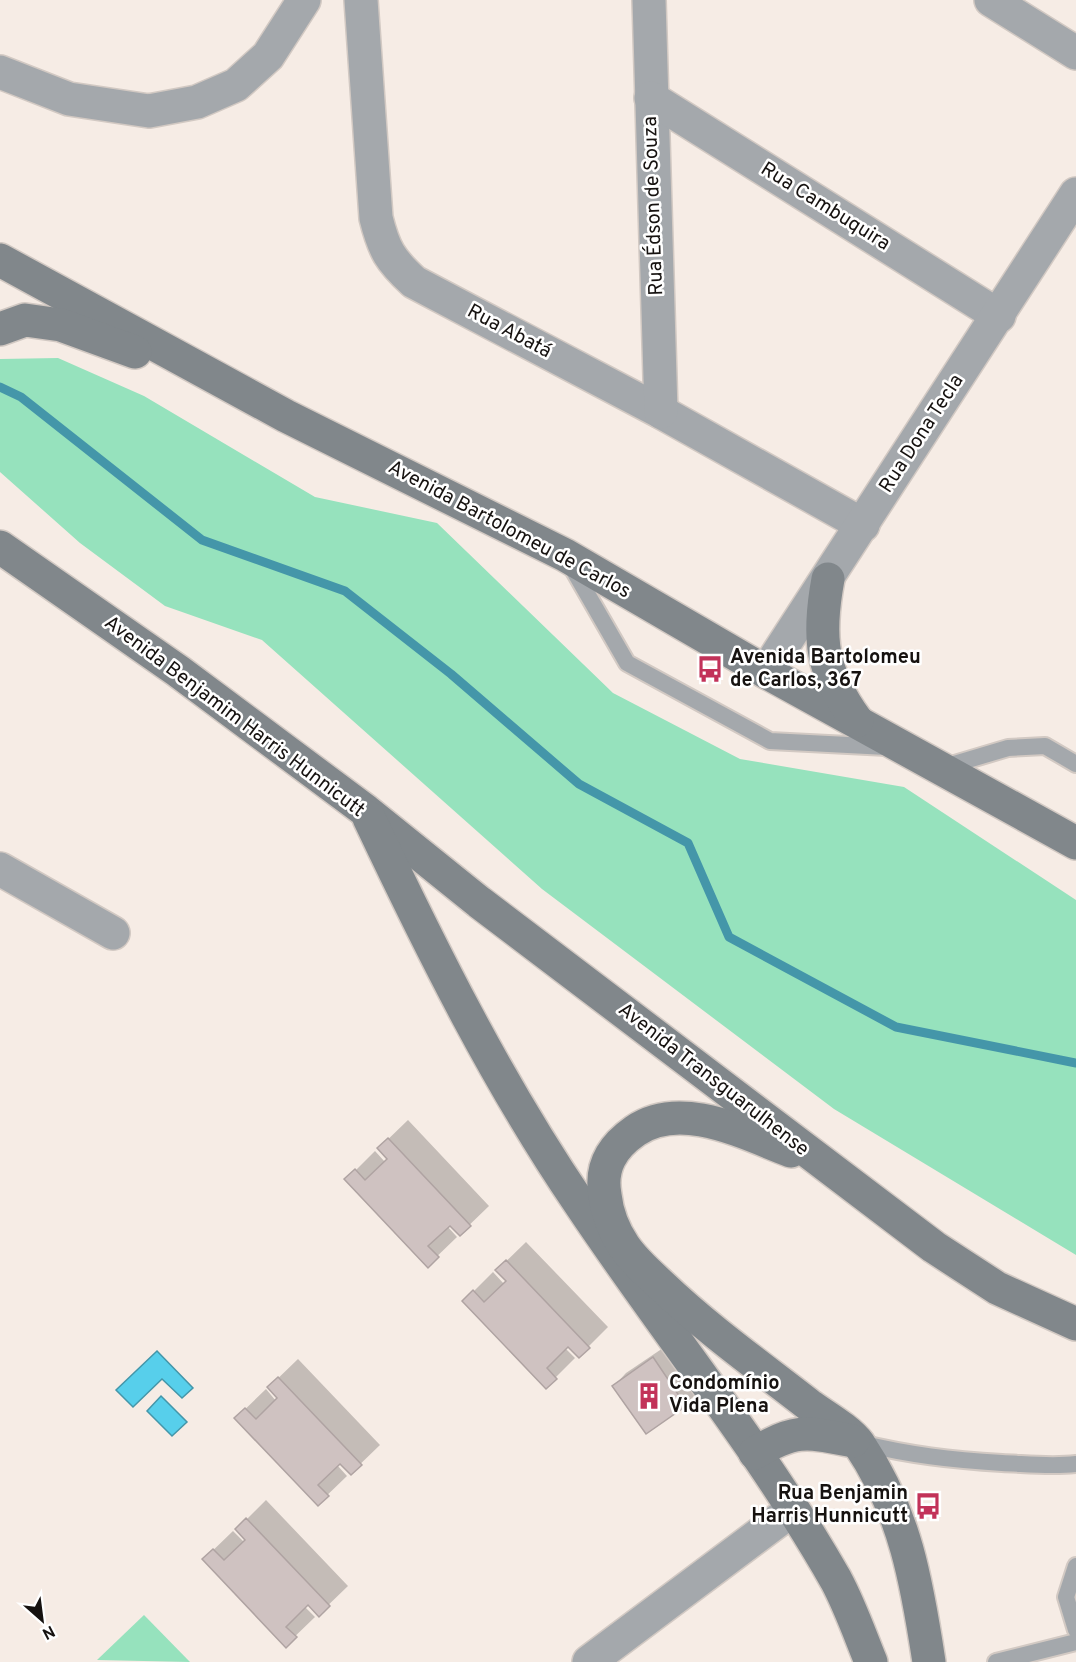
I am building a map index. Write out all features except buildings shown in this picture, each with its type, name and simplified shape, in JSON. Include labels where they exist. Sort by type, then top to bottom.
[{"type":"main road","name":"Avenida Bartolomeu de Carlos","points":[[0,260],[286,416],[565,555],[860,725],[1076,843]]},
{"type":"main road","points":[[0,328],[25,320],[61,325],[144,356],[286,416]]},
{"type":"main road","name":"Avenida Benjamim Harris Hunnicutt","points":[[3,547],[178,671],[366,811],[438,964],[517,1104],[578,1202],[755,1453],[792,1510],[837,1582],[871,1662]]},
{"type":"main road","points":[[828,579],[821,637],[825,663],[845,705],[860,725]]},
{"type":"main road","name":"Avenida Transguarulhense","points":[[366,811],[479,902],[820,1162],[961,1265],[997,1288],[1071,1321]]},
{"type":"main road","points":[[820,1162],[715,1123],[687,1119],[659,1120],[636,1130],[616,1146],[604,1165],[603,1186],[607,1212],[624,1246],[682,1306],[857,1442],[889,1499],[907,1544],[916,1576],[928,1662]]},
{"type":"main road","points":[[755,1453],[780,1438],[796,1434],[814,1433],[857,1442]]},
{"type":"main road","points":[[837,1582],[886,1656],[894,1662]]},
{"type":"street","points":[[0,72],[69,99],[149,111],[197,102],[236,85],[268,56],[304,0]]},
{"type":"street","name":"Rua Abatá","points":[[361,0],[376,218],[382,245],[393,263],[414,282],[661,412],[863,525]]},
{"type":"street","name":"Rua Édson de Souza","points":[[648,0],[661,412]]},
{"type":"street","points":[[991,0],[1076,53]]},
{"type":"street","name":"Rua Cambuquira","points":[[651,99],[999,316]]},
{"type":"street","name":"Rua Dona Tecla","points":[[766,672],[1076,194]]},
{"type":"street","points":[[0,869],[113,933]]},
{"type":"street","points":[[589,1662],[792,1510]]},
{"type":"lane","points":[[565,555],[627,663],[770,741],[900,747]]},
{"type":"lane","points":[[940,768],[1008,748],[1045,746],[1076,764]]},
{"type":"lane","points":[[857,1442],[912,1456],[1056,1466],[1076,1464]]},
{"type":"lane","points":[[1076,1566],[1066,1597],[1076,1630]]},
{"type":"lane","points":[[996,1662],[1076,1642]]},
{"type":"green space","points":[[58,358],[144,396],[315,497],[437,523],[613,693],[740,759],[904,787],[1076,900],[1076,1255],[834,1109],[542,889],[262,640],[165,606],[80,543],[0,472],[0,359]]},
{"type":"green space","points":[[144,1615],[190,1662],[97,1660]]},
{"type":"water","points":[[157,1351],[193,1388],[182,1398],[162,1379],[133,1407],[116,1390]]},
{"type":"water","points":[[161,1396],[187,1422],[172,1436],[147,1411]]},
{"type":"waterway","points":[[0,387],[21,397],[202,540],[345,591],[451,674],[579,784],[688,843],[729,937],[896,1027],[1076,1063]]},
{"type":"place","name":"Avenida Bartolomeu de Carlos, 367","points":[[710,669]]},
{"type":"place","name":"Condomínio Vida Plena","points":[[649,1396]]},
{"type":"place","name":"Rua Benjamin Harris Hunnicutt","points":[[928,1506]]}]
